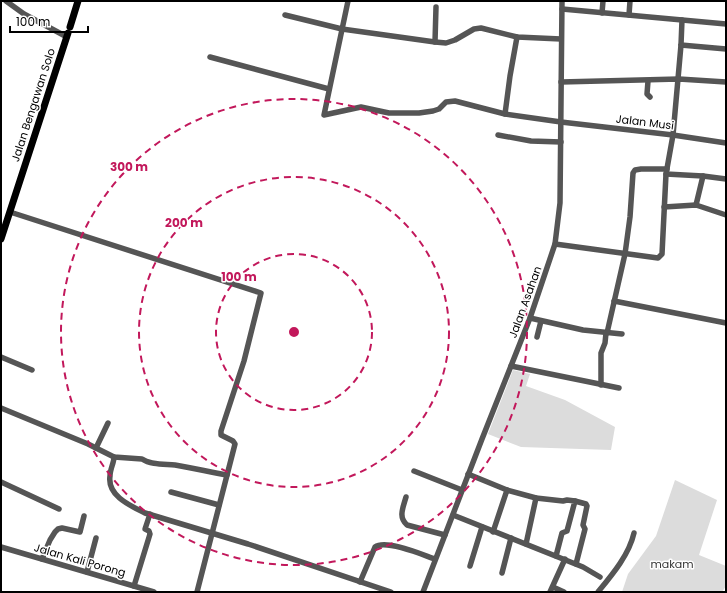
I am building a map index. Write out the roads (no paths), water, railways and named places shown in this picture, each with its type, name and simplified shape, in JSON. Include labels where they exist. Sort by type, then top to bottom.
[{"type":"main road","name":"Jalan Bengawan Solo","points":[[1,239],[78,1]]},
{"type":"street","points":[[6,1],[24,14],[69,32]]},
{"type":"street","points":[[210,57],[329,89],[348,1]]},
{"type":"street","name":"Jalan Asahan","points":[[423,592],[530,318],[555,244],[560,203],[562,1]]},
{"type":"street","points":[[602,13],[603,1]]},
{"type":"street","points":[[629,15],[630,1]]},
{"type":"street","points":[[435,42],[436,7]]},
{"type":"street","points":[[562,8],[726,24]]},
{"type":"street","points":[[285,15],[342,29],[446,43],[455,40],[474,29],[481,28],[489,29],[516,41],[561,39]]},
{"type":"street","points":[[555,244],[658,258],[662,254],[666,172],[673,135],[682,20]]},
{"type":"street","points":[[505,114],[516,41]]},
{"type":"street","points":[[681,45],[726,49]]},
{"type":"street","points":[[561,82],[678,79],[726,82]]},
{"type":"street","points":[[648,80],[647,94],[650,97]]},
{"type":"street","name":"Jalan Musi","points":[[329,89],[324,115],[361,107],[388,113],[419,113],[439,109],[448,102],[505,114],[726,143]]},
{"type":"street","points":[[498,136],[531,141],[561,142]]},
{"type":"street","points":[[601,385],[601,353],[605,343],[625,254],[630,218],[633,173],[635,170],[641,168],[726,179]]},
{"type":"street","points":[[696,205],[703,176]]},
{"type":"street","points":[[664,207],[696,205],[726,215]]},
{"type":"street","points":[[10,212],[261,293],[244,361],[221,434],[225,438],[233,441],[235,444],[196,592]]},
{"type":"street","points":[[614,301],[726,323]]},
{"type":"street","points":[[530,318],[583,330],[622,334]]},
{"type":"street","points":[[538,337],[541,320]]},
{"type":"street","points":[[1,357],[32,370]]},
{"type":"street","points":[[511,366],[619,388]]},
{"type":"street","points":[[1,408],[112,456],[142,459],[155,463],[228,475]]},
{"type":"street","points":[[96,448],[108,423]]},
{"type":"street","points":[[112,456],[110,485],[118,497],[131,506],[150,514],[391,592]]},
{"type":"street","points":[[414,471],[462,490]]},
{"type":"street","points":[[468,474],[507,490],[536,498],[563,501],[567,500],[586,504],[587,506],[583,525],[585,529],[576,564]]},
{"type":"street","points":[[2,484],[59,509]]},
{"type":"street","points":[[493,532],[507,490]]},
{"type":"street","points":[[171,492],[220,505]]},
{"type":"street","points":[[406,497],[401,515],[403,521],[407,525],[445,535]]},
{"type":"street","points":[[526,544],[536,498]]},
{"type":"street","points":[[556,556],[562,533],[567,531],[575,501]]},
{"type":"street","points":[[135,588],[150,534],[149,531],[145,529],[150,514]]},
{"type":"street","points":[[453,515],[565,559],[600,577]]},
{"type":"street","points":[[42,559],[55,532],[62,528],[80,532],[84,516]]},
{"type":"street","points":[[470,566],[482,527]]},
{"type":"street","points":[[598,592],[622,560],[634,533]]},
{"type":"street","points":[[87,572],[96,538]]},
{"type":"street","points":[[502,573],[511,538]]},
{"type":"street","points":[[360,582],[375,547],[377,546],[389,545],[435,559]]},
{"type":"street","name":"Jalan Kali Porong","points":[[1,547],[87,572],[135,588],[154,592]]},
{"type":"street","points":[[564,592],[552,590],[565,559]]},
{"type":"park label","name":"makam","points":[[672,564]]}]
